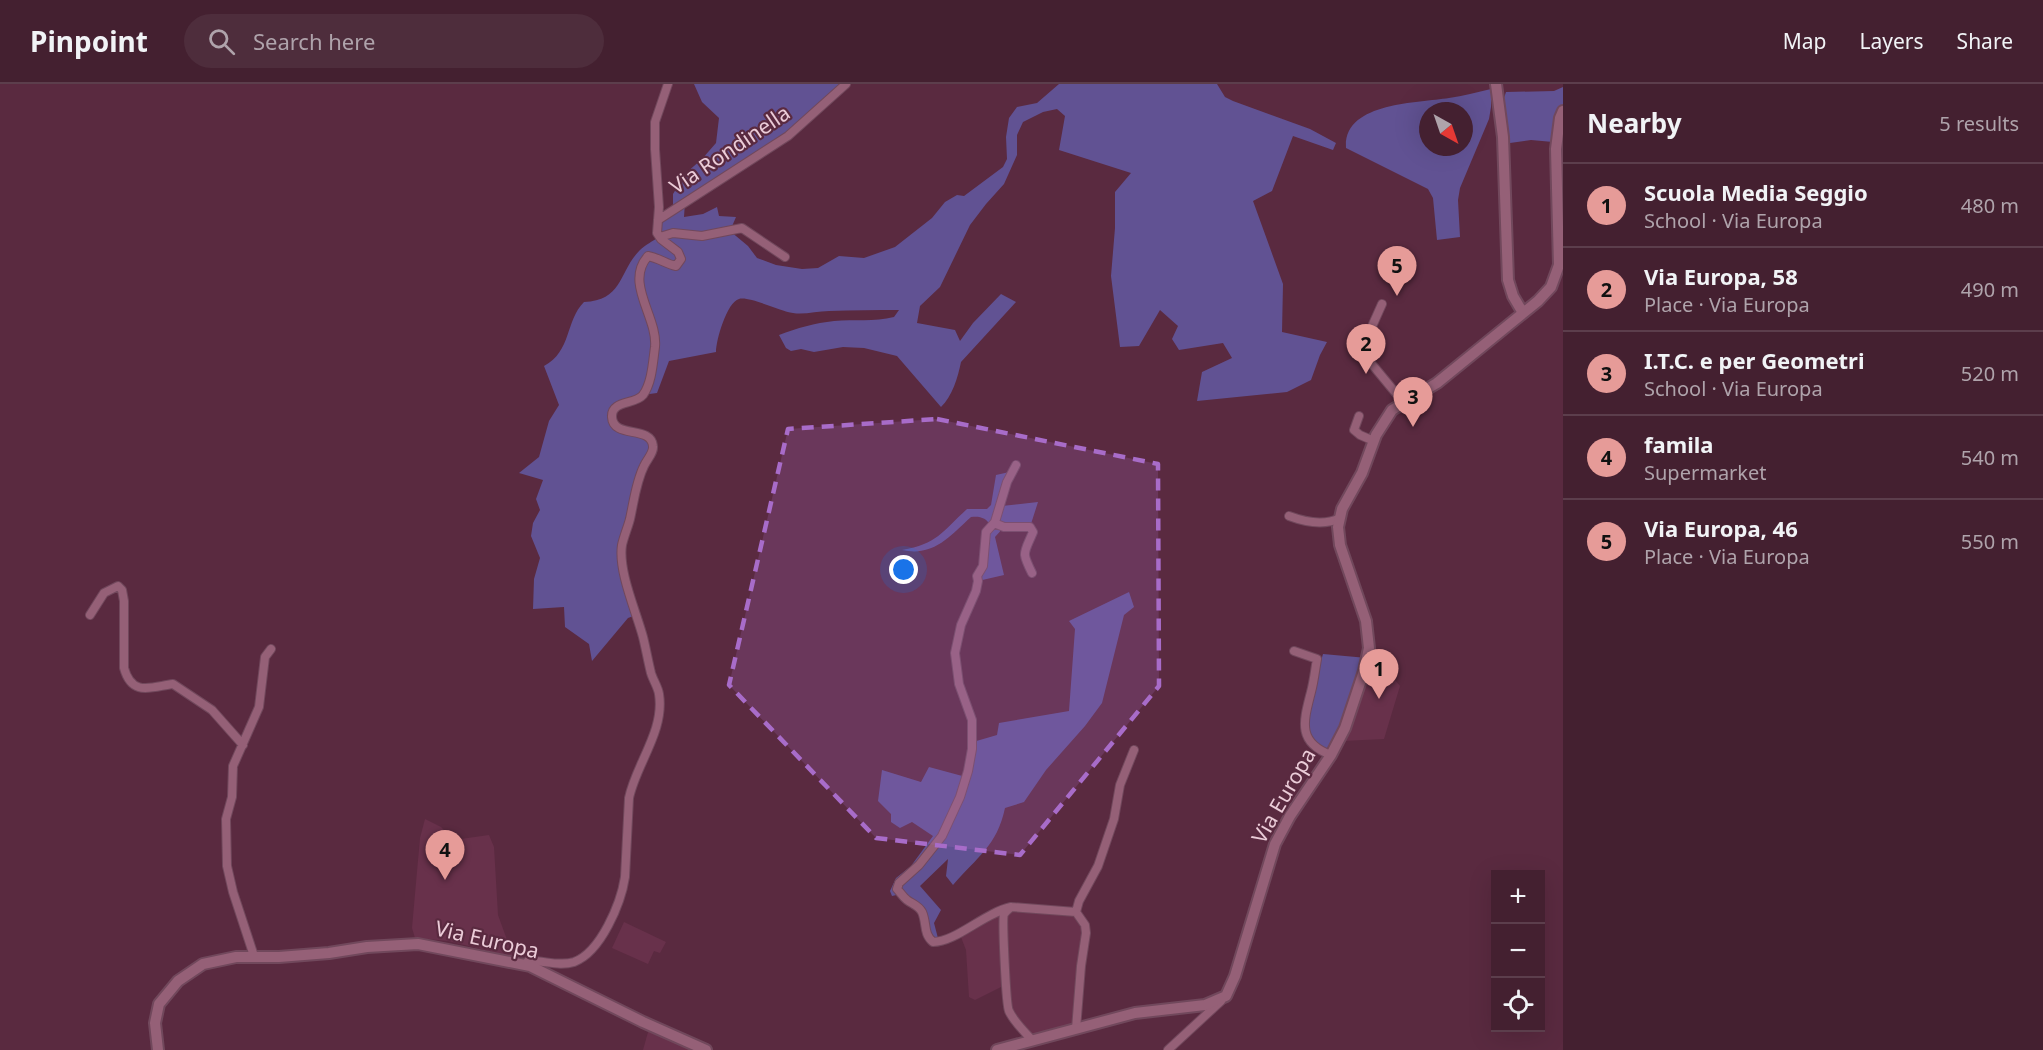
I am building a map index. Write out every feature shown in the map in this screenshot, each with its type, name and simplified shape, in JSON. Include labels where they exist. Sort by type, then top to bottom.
[{"type":"main road","points":[[1496,84],[1503,136],[1508,280],[1513,297],[1523,313]]},
{"type":"main road","name":"Via Europa","points":[[1226,996],[1235,976],[1275,844],[1290,816],[1331,755],[1345,728],[1369,648],[1366,621],[1340,545],[1338,527],[1342,509],[1362,473],[1374,441],[1392,410],[1437,383],[1523,313],[1551,287],[1559,265],[1556,148],[1563,111]]},
{"type":"main road","name":"Via Europa","points":[[158,1050],[155,1023],[159,1004],[178,981],[203,964],[236,957],[279,957],[418,944],[525,965],[706,1050]]},
{"type":"main road","points":[[996,1050],[1135,1013],[1205,1005],[1226,996]]},
{"type":"street","name":"Via Rondinella","points":[[660,237],[657,233],[655,122],[668,84]]},
{"type":"street","name":"Via Rondinella","points":[[658,220],[788,136],[846,84]]},
{"type":"street","points":[[525,965],[528,961],[536,960],[555,964],[574,962],[599,939],[612,916],[623,890],[631,787],[650,743],[660,708],[659,693],[651,675],[644,640],[622,573],[622,545],[640,475],[653,448],[652,441],[646,436],[618,428],[612,420],[612,412],[617,406],[642,396],[653,363],[656,337],[639,283],[643,262],[648,256],[659,258],[669,265],[676,266],[681,259],[678,252],[660,237],[673,233],[702,237],[742,228],[785,257]]},
{"type":"street","points":[[1382,304],[1361,351],[1404,403]]},
{"type":"street","points":[[1359,416],[1354,430],[1374,441]]},
{"type":"street","points":[[1017,465],[1007,482],[1002,506],[986,532],[976,591],[961,625],[955,652],[959,684],[972,720],[972,749],[968,771],[960,797],[942,836],[933,850],[899,884],[897,889],[921,911],[926,932],[933,942],[951,938],[994,912],[1011,907],[1076,912]]},
{"type":"street","points":[[1289,516],[1315,522],[1331,522],[1340,518]]},
{"type":"street","points":[[993,523],[1004,527],[1030,527],[1033,532],[1024,549],[1024,557],[1032,573]]},
{"type":"street","points":[[90,615],[104,593],[118,586],[122,590],[124,601],[123,668],[126,678],[134,685],[145,689],[173,684],[212,711],[243,745]]},
{"type":"street","points":[[254,956],[227,866],[226,819],[232,797],[233,766],[258,707],[265,657],[271,649]]},
{"type":"street","points":[[1294,651],[1317,659],[1304,726],[1306,736],[1313,745],[1320,751],[1331,755]]},
{"type":"street","points":[[1076,912],[1098,866],[1114,819],[1120,785],[1134,750]]},
{"type":"street","points":[[1011,907],[1004,914],[1002,928],[1006,1001],[1009,1011],[1032,1040]]},
{"type":"street","points":[[1076,912],[1085,925],[1086,933],[1076,1029]]},
{"type":"street","points":[[1168,1050],[1226,996]]},
{"type":"highlighted area","points":[[937,419],[1158,464],[1159,686],[1020,855],[876,838],[729,685],[788,429]]},
{"type":"shaded area","points":[[694,84],[846,84],[788,136],[685,202],[684,217],[703,214],[717,207],[719,216],[736,217],[730,231],[748,246],[757,258],[776,265],[802,269],[818,268],[839,256],[864,258],[895,247],[932,218],[945,202],[957,195],[964,196],[1003,167],[1007,159],[1006,137],[1009,118],[1017,107],[1037,103],[1059,84],[1217,84],[1225,97],[1233,101],[1310,129],[1336,143],[1333,150],[1293,136],[1272,191],[1253,201],[1283,284],[1282,332],[1327,342],[1311,380],[1287,392],[1197,401],[1202,372],[1232,358],[1223,343],[1179,350],[1172,339],[1178,326],[1160,310],[1139,346],[1120,347],[1111,276],[1115,192],[1131,173],[1059,150],[1065,116],[1057,109],[1043,112],[1023,122],[1017,135],[1017,155],[1004,184],[970,225],[940,287],[920,306],[917,323],[955,330],[960,341],[973,323],[1001,294],[1016,302],[961,362],[951,392],[941,407],[897,356],[864,348],[843,347],[814,352],[801,349],[791,351],[786,348],[779,335],[827,322],[894,317],[899,310],[797,313],[744,299],[735,302],[726,314],[716,352],[669,361],[657,393],[642,395],[617,406],[615,425],[652,442],[644,465],[622,558],[636,615],[628,618],[592,661],[589,644],[565,627],[564,607],[533,609],[534,579],[540,558],[531,536],[533,523],[540,510],[536,499],[543,480],[519,473],[539,457],[549,421],[559,405],[544,366],[553,360],[564,344],[574,318],[584,302],[607,296],[619,284],[640,250],[659,237],[658,220],[673,209],[673,194],[686,173],[716,143],[719,118],[702,102]]},
{"type":"shaded area","points":[[1563,87],[1563,104],[1553,142],[1531,140],[1510,143],[1504,98],[1506,92],[1554,91]]},
{"type":"shaded area","points":[[1491,89],[1491,107],[1489,119],[1460,188],[1458,200],[1460,237],[1437,240],[1433,198],[1428,189],[1346,148],[1348,133],[1356,121],[1369,113],[1402,104]]},
{"type":"shaded area","points":[[1014,471],[1002,506],[1038,502],[1030,527],[1004,527],[995,537],[1004,575],[978,581],[991,526],[980,517],[971,517],[948,538],[932,548],[902,550],[923,544],[938,536],[967,509],[987,509],[991,505],[996,475]]},
{"type":"shaded area","points":[[1129,592],[1134,607],[1124,615],[1102,703],[1046,770],[1024,802],[1005,808],[991,842],[953,885],[946,876],[948,859],[920,886],[941,910],[934,923],[939,942],[933,942],[926,922],[901,894],[892,896],[890,891],[896,878],[911,866],[933,836],[912,822],[900,828],[891,822],[891,814],[878,801],[882,770],[921,782],[929,767],[966,777],[973,742],[997,735],[999,723],[1069,711],[1075,629],[1069,621]]},
{"type":"shaded area","points":[[1323,654],[1367,658],[1331,755],[1307,736],[1316,665],[1320,664]]},
{"type":"shaded area","points":[[1374,654],[1400,686],[1384,739],[1342,741],[1357,711]]},
{"type":"shaded area","points":[[425,819],[441,827],[454,840],[489,835],[494,847],[498,915],[510,948],[518,958],[448,941],[415,938],[412,928],[420,838]]},
{"type":"shaded area","points":[[1025,910],[1073,916],[1083,925],[1074,1026],[1033,1036],[1011,1010],[1009,983],[975,1000],[969,997],[966,950],[961,937],[980,923],[997,915]]},
{"type":"shaded area","points":[[624,922],[666,942],[660,953],[654,951],[648,964],[612,948]]},
{"type":"shaded area","points":[[650,1025],[706,1050],[643,1050]]},
{"type":"place","name":"Via Europa, 46","points":[[1397,296]]},
{"type":"place","name":"Via Europa, 58","points":[[1366,374]]},
{"type":"place","name":"I.T.C. e per Geometri","points":[[1413,427]]},
{"type":"place","name":"Scuola Media Seggio","points":[[1379,699]]},
{"type":"place","name":"famila","points":[[445,880]]}]
